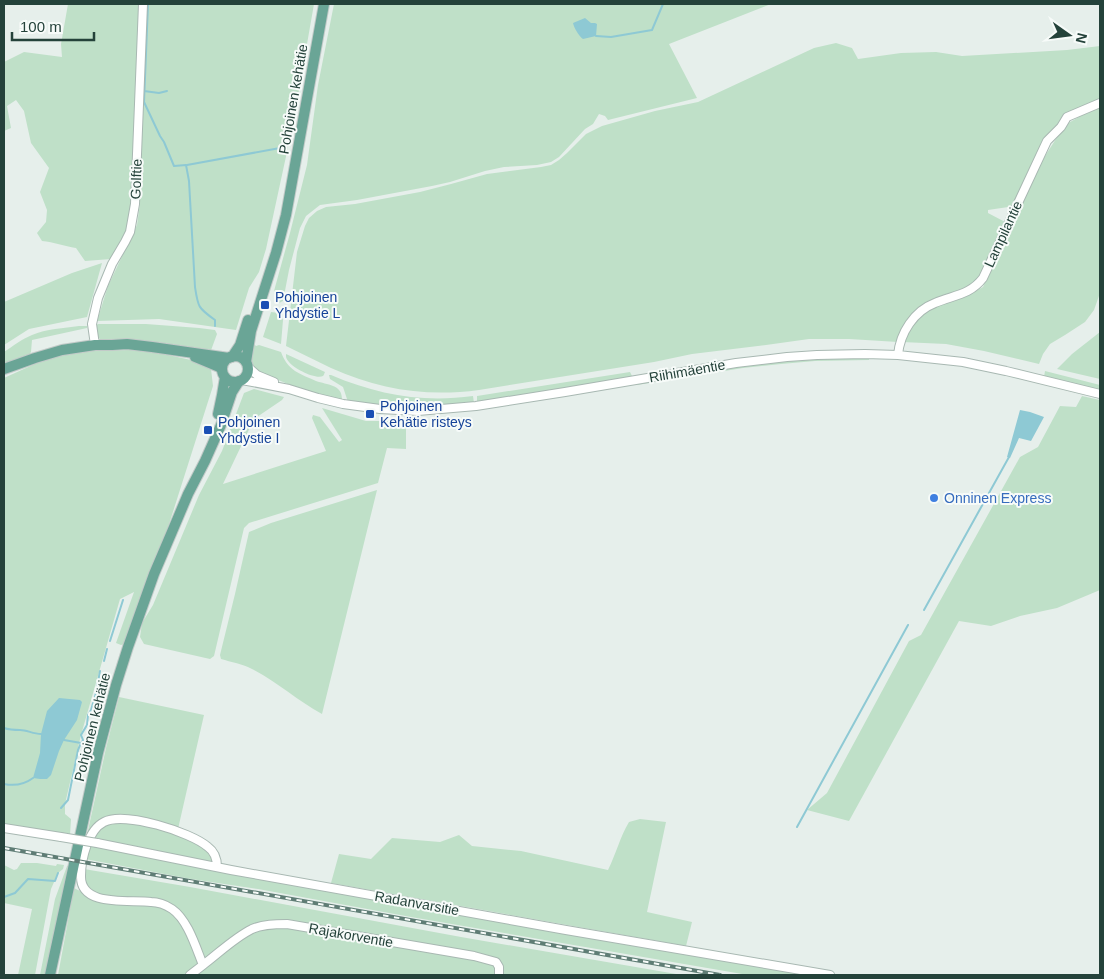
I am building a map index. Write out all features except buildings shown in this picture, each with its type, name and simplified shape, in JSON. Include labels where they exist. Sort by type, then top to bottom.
[{"type":"main road","name":"Pohjoinen kehätie","points":[[231,357],[236,353],[240,345],[265,276],[288,198],[324,4]]},
{"type":"main road","name":"Pohjoinen kehätie","points":[[247,365],[251,331],[276,253],[286,216],[288,198]]},
{"type":"main road","points":[[4,369],[48,353],[62,350],[127,344],[241,358],[247,365],[246,374],[240,380],[231,381],[219,367],[183,352]]},
{"type":"main road","points":[[224,373],[224,363],[231,357]]},
{"type":"main road","name":"Pohjoinen kehätie","points":[[50,975],[96,762],[116,685],[149,589],[207,447],[221,404],[224,373]]},
{"type":"main road","name":"Pohjoinen kehätie","points":[[188,494],[206,461],[232,392],[240,380]]},
{"type":"street","name":"Golftie","points":[[95,346],[92,324],[98,298],[112,264],[130,232],[135,204],[143,4]]},
{"type":"street","name":"Lampilantie","points":[[898,355],[899,345],[908,325],[921,311],[934,303],[971,290],[983,278],[1047,142],[1062,127],[1067,117],[1100,103]]},
{"type":"street","name":"Riihimäentie","points":[[240,380],[289,389],[318,398],[363,407],[418,411],[476,406],[736,363],[787,357],[845,354],[898,355],[963,362],[1100,394]]},
{"type":"street","name":"Riihimäentie","points":[[247,365],[257,375],[289,389]]},
{"type":"street","points":[[203,965],[189,932],[173,909],[166,905],[151,902],[109,900],[93,896],[83,886],[81,876],[90,836],[99,825],[107,820],[118,818],[149,823],[190,836],[214,852],[217,859],[217,867]]},
{"type":"street","name":"Radanvarsitie","points":[[4,828],[97,843],[217,867],[566,930],[830,975]]},
{"type":"street","name":"Rajakorventie","points":[[190,975],[253,928],[274,924],[288,924],[474,956],[496,962],[499,967],[499,975]]},
{"type":"green space","points":[[68,4],[314,4],[293,124],[266,249],[259,272],[249,288],[236,330],[159,319],[97,321],[108,286],[137,225],[140,204],[140,171],[134,172],[132,207],[127,231],[111,259],[85,261],[76,248],[42,241],[37,233],[46,222],[47,210],[40,192],[49,168],[31,143],[24,111],[16,100],[7,106],[11,128],[4,131],[4,62],[24,52],[62,57],[61,44]]},
{"type":"green space","points":[[334,4],[771,4],[669,44],[697,98],[608,120],[605,116],[599,114],[593,124],[585,129],[559,157],[551,162],[537,165],[504,167],[432,186],[320,205],[306,216],[300,228],[283,301],[279,303],[275,298],[274,291],[307,165],[318,85]]},
{"type":"green space","points":[[836,43],[852,48],[858,59],[901,53],[936,52],[962,56],[1067,50],[1100,46],[1100,101],[1060,121],[1043,144],[1015,206],[988,210],[988,213],[1007,223],[986,269],[975,285],[920,309],[898,342],[809,339],[692,354],[654,362],[479,390],[441,393],[404,390],[367,382],[331,368],[286,346],[297,252],[305,226],[309,218],[317,211],[326,207],[355,204],[420,192],[487,174],[551,165],[567,153],[586,134],[602,126],[655,111],[698,102],[814,48]]},
{"type":"green space","points":[[1100,106],[1100,293],[1094,310],[1085,322],[1050,344],[1039,364],[946,344],[902,342],[911,326],[922,313],[983,287],[1028,188],[1045,156],[1065,125]]},
{"type":"green space","points":[[102,263],[87,317],[29,329],[4,345],[4,302],[72,273]]},
{"type":"green space","points":[[271,312],[279,313],[283,320],[281,344],[263,337]]},
{"type":"green space","points":[[98,324],[146,324],[199,328],[215,330],[217,334],[210,353],[102,340],[97,337],[95,326]]},
{"type":"green space","points":[[87,326],[87,328],[32,340],[29,355],[4,366],[4,352],[25,338],[43,331]]},
{"type":"green space","points":[[1100,332],[1100,379],[1057,369],[1072,354]]},
{"type":"green space","points":[[253,343],[256,346],[259,345],[281,352],[286,363],[295,371],[337,388],[342,399],[302,390],[257,371],[252,365]]},
{"type":"green space","points":[[130,350],[159,353],[191,360],[211,369],[213,386],[164,540],[124,644],[121,645],[116,643],[134,592],[120,599],[81,735],[65,804],[65,814],[71,819],[70,835],[4,825],[4,378],[48,358],[80,351]]},
{"type":"green space","points":[[286,354],[325,372],[324,375],[320,377],[310,375],[300,370],[289,362]]},
{"type":"green space","points":[[869,357],[869,360],[815,361],[743,368],[637,385],[638,383],[759,363],[821,358]]},
{"type":"green space","points":[[1045,371],[1100,385],[1100,390],[1044,377]]},
{"type":"green space","points":[[630,372],[631,378],[477,403],[477,396]]},
{"type":"green space","points":[[329,375],[366,388],[401,396],[454,398],[473,396],[474,403],[392,408],[348,402],[343,387],[330,379]]},
{"type":"green space","points":[[254,389],[284,397],[254,419],[223,484],[326,451],[312,418],[313,415],[320,417],[339,442],[342,440],[322,408],[366,421],[410,421],[409,426],[406,428],[406,449],[387,448],[378,483],[249,523],[244,528],[214,656],[210,659],[144,644],[140,637],[142,623],[153,605],[199,495],[222,451],[244,393]]},
{"type":"green space","points":[[1082,396],[1100,400],[1100,590],[1057,608],[1020,616],[991,626],[959,621],[849,821],[807,810],[827,793],[909,641],[921,635],[1020,457],[1038,447],[1060,406],[1076,407]]},
{"type":"green space","points":[[377,490],[322,714],[252,669],[221,659],[220,655],[249,532],[271,523]]},
{"type":"green space","points":[[119,697],[204,715],[178,829],[135,817],[96,824],[87,835]]},
{"type":"green space","points":[[640,819],[666,822],[647,912],[692,922],[686,946],[331,883],[339,854],[371,859],[392,838],[440,842],[459,835],[472,846],[521,851],[608,870],[629,822]]},
{"type":"green space","points":[[108,821],[137,822],[189,837],[213,855],[213,863],[90,839]]},
{"type":"green space","points":[[89,845],[825,975],[748,975],[258,889],[191,879],[85,859]]},
{"type":"green space","points":[[21,863],[64,865],[51,889],[35,975],[18,975],[32,909],[4,903],[4,865],[14,870]]},
{"type":"green space","points":[[67,866],[70,866],[46,975],[40,975],[55,899]]},
{"type":"green space","points":[[84,869],[682,975],[500,975],[497,959],[267,922],[204,959],[175,909],[99,895],[85,887]]},
{"type":"green space","points":[[74,888],[86,894],[166,907],[183,925],[199,962],[197,967],[188,975],[58,975]]},
{"type":"green space","points":[[287,926],[495,963],[496,975],[193,975],[254,930]]},
{"type":"water","points":[[585,18],[591,23],[597,24],[596,36],[583,39],[573,23]]},
{"type":"water","points":[[1020,410],[1044,417],[1031,441],[1019,438],[1010,458],[1007,457]]},
{"type":"water","points":[[59,698],[80,700],[82,702],[77,720],[64,740],[51,775],[47,779],[33,778],[40,753],[41,734],[47,711]]},
{"type":"waterway","points":[[148,4],[144,102],[174,166],[186,165],[189,181],[196,294],[198,303],[205,313],[215,320],[215,326]]},
{"type":"waterway","points":[[596,36],[611,37],[652,30],[663,4]]},
{"type":"waterway","points":[[144,91],[159,93],[167,91]]},
{"type":"waterway","points":[[187,165],[280,148]]},
{"type":"waterway","points":[[924,610],[1009,457]]},
{"type":"waterway","points":[[110,641],[123,600]]},
{"type":"waterway","points":[[797,827],[908,625]]},
{"type":"waterway","points":[[104,661],[107,649]]},
{"type":"waterway","points":[[82,742],[81,735],[87,725],[100,671]]},
{"type":"waterway","points":[[4,728],[41,734]]},
{"type":"waterway","points":[[61,808],[68,800],[81,743],[64,740]]},
{"type":"waterway","points":[[4,784],[19,784],[33,778]]},
{"type":"waterway","points":[[4,897],[15,893],[28,879],[55,881],[58,873]]},
{"type":"railway","points":[[4,848],[720,975]]},
{"type":"place","name":"Pohjoinen Yhdystie L","points":[[265,305]]},
{"type":"place","name":"Pohjoinen Kehätie risteys","points":[[370,414]]},
{"type":"place","name":"Pohjoinen Yhdystie I","points":[[208,430]]},
{"type":"place","name":"Onninen Express","points":[[934,498]]}]
